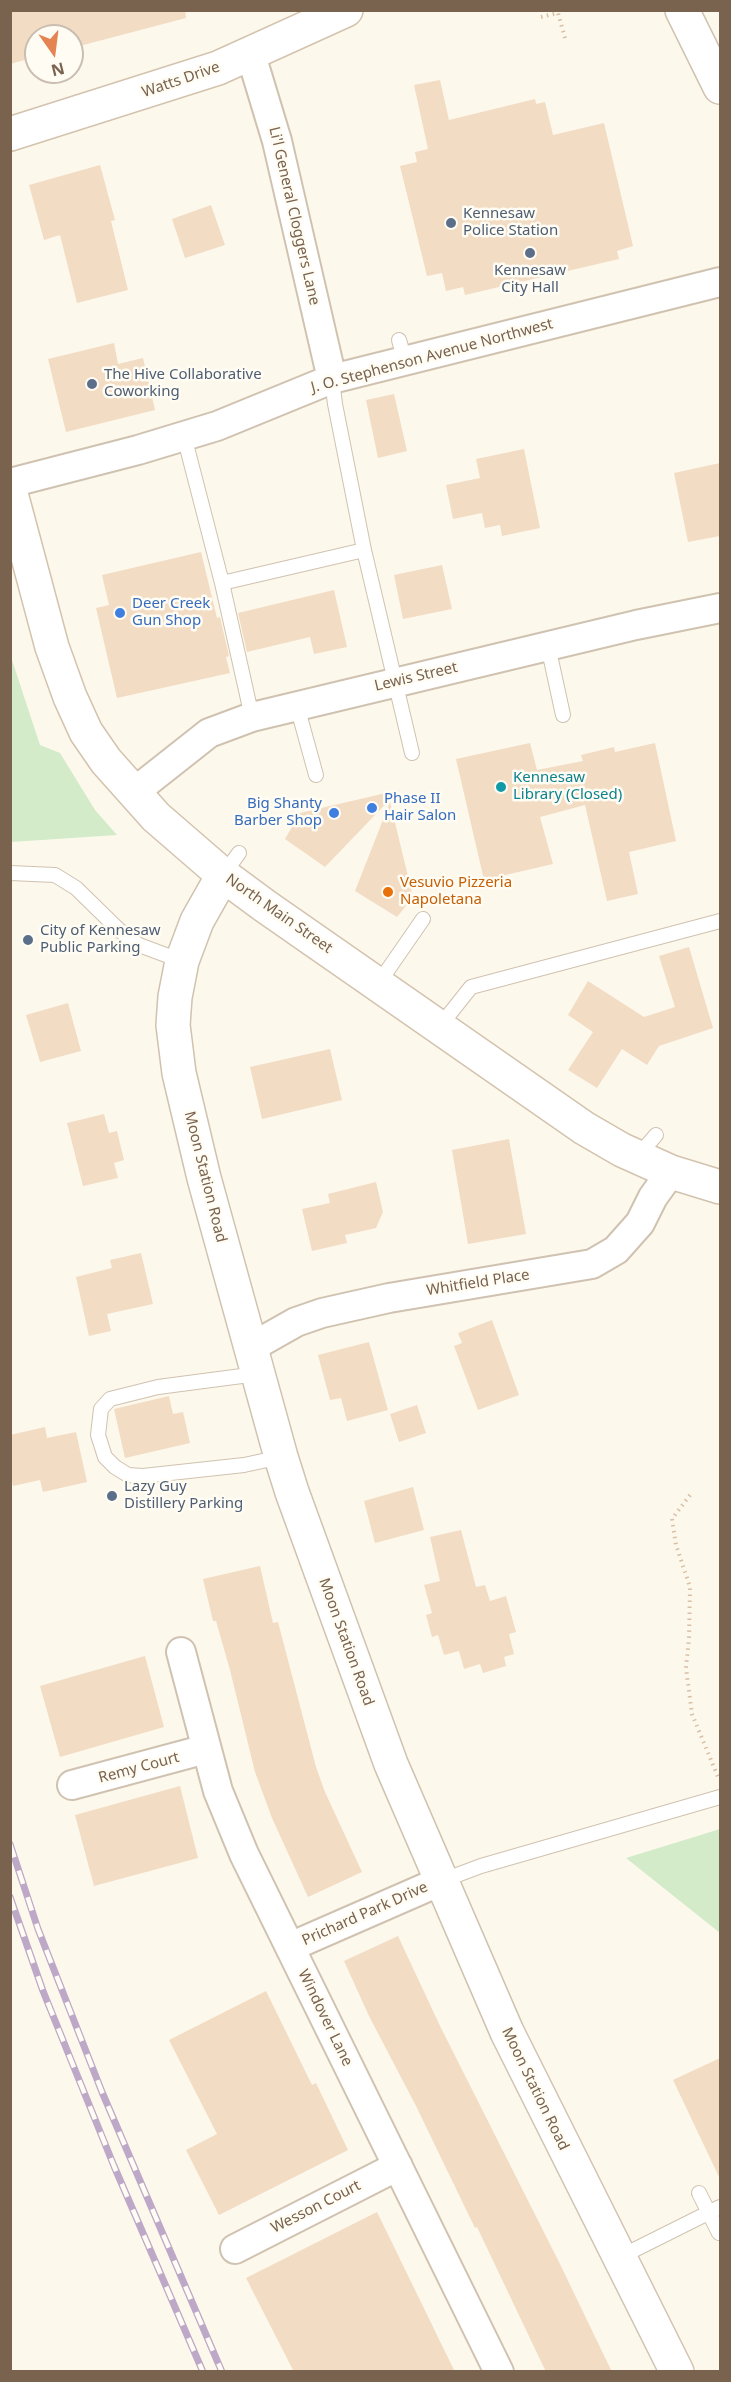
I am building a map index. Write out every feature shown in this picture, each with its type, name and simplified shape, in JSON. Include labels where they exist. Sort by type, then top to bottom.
[{"type":"street","name":"Watts Drive","points":[[10,134],[133,96],[251,55],[346,10]]},
{"type":"street","points":[[682,10],[720,87]]},
{"type":"street","points":[[707,10],[720,50]]},
{"type":"street","name":"Li'l General Cloggers Lane","points":[[251,55],[286,141],[332,379]]},
{"type":"street","name":"J. O. Stephenson Avenue Northwest","points":[[10,483],[184,436],[250,403],[332,379],[402,350],[720,282]]},
{"type":"street","name":"North Main Street","points":[[10,490],[52,647],[70,697],[86,732],[106,761],[156,817],[231,864],[378,984],[584,1128],[647,1146],[671,1172],[720,1187]]},
{"type":"street","name":"Lewis Street","points":[[133,793],[209,733],[252,717],[636,625],[720,608]]},
{"type":"street","name":"Moon Station Road","points":[[231,864],[197,921],[182,961],[175,997],[173,1025],[179,1073],[204,1178],[281,1457],[391,1764],[441,1881],[507,2032],[677,2372]]},
{"type":"street","name":"Whitfield Place","points":[[253,1361],[296,1322],[322,1312],[389,1298],[592,1264],[616,1250],[640,1223],[653,1197],[671,1172]]},
{"type":"street","name":"Windover Lane","points":[[181,1652],[218,1791],[244,1854],[499,2372]]},
{"type":"street","name":"Remy Court","points":[[72,1785],[207,1749]]},
{"type":"street","name":"Prichard Park Drive","points":[[290,1947],[441,1881]]},
{"type":"street","name":"Wesson Court","points":[[235,2249],[398,2166]]},
{"type":"lane","points":[[332,379],[364,550],[412,753]]},
{"type":"lane","points":[[184,436],[222,583],[252,717]]},
{"type":"lane","points":[[222,583],[364,550]]},
{"type":"lane","points":[[548,646],[563,715]]},
{"type":"lane","points":[[297,706],[316,775]]},
{"type":"lane","points":[[10,873],[55,874],[76,888],[119,930],[139,945],[182,961]]},
{"type":"lane","points":[[378,984],[423,919]]},
{"type":"lane","points":[[440,1026],[471,987],[720,921]]},
{"type":"lane","points":[[253,1361],[110,1399],[101,1409],[98,1435],[105,1457],[128,1474],[143,1476],[244,1465],[281,1457]]},
{"type":"lane","points":[[441,1881],[482,1866],[720,1792]]},
{"type":"lane","points":[[699,2193],[715,2210],[719,2233]]},
{"type":"lane","points":[[620,2257],[715,2210]]},
{"type":"path","points":[[541,17],[558,13],[565,38]]},
{"type":"path","points":[[690,1495],[672,1519],[676,1545],[690,1587],[690,1627],[686,1668],[692,1714],[720,1792]]},
{"type":"green space","points":[[10,654],[40,745],[60,753],[95,810],[117,835],[11,842]]},
{"type":"green space","points":[[720,1829],[720,1933],[626,1858]]},
{"type":"building","points":[[10,10],[185,10],[186,18],[84,45],[84,24],[24,24],[24,60],[10,64]]},
{"type":"building","points":[[440,80],[449,120],[535,99],[536,104],[545,102],[553,135],[604,123],[633,246],[617,251],[619,259],[465,295],[463,287],[446,291],[442,273],[427,276],[400,166],[417,162],[415,152],[428,149],[414,85]]},
{"type":"building","points":[[100,165],[115,220],[111,221],[128,290],[77,303],[60,235],[44,240],[29,185]]},
{"type":"building","points":[[211,205],[225,245],[185,258],[172,219]]},
{"type":"building","points":[[114,343],[118,364],[143,358],[155,410],[66,432],[48,359]]},
{"type":"building","points":[[394,394],[407,451],[378,458],[366,400]]},
{"type":"building","points":[[524,449],[540,528],[502,536],[500,525],[485,528],[482,513],[453,519],[446,485],[480,478],[476,459]]},
{"type":"building","points":[[720,463],[720,536],[688,542],[674,473]]},
{"type":"building","points":[[201,552],[217,618],[220,617],[229,656],[226,657],[230,673],[117,698],[96,608],[109,605],[102,575]]},
{"type":"building","points":[[442,565],[452,609],[403,619],[394,575]]},
{"type":"building","points":[[334,590],[347,647],[314,654],[310,637],[247,652],[238,613]]},
{"type":"building","points":[[530,743],[537,770],[583,761],[581,755],[614,747],[615,752],[655,743],[676,841],[629,852],[638,894],[607,901],[585,805],[540,817],[553,864],[484,880],[456,759]]},
{"type":"building","points":[[399,790],[325,867],[285,839],[300,813]]},
{"type":"building","points":[[390,802],[413,897],[397,917],[355,891]]},
{"type":"building","points":[[689,947],[713,1028],[659,1046],[647,1065],[622,1049],[597,1088],[568,1070],[593,1032],[568,1015],[588,981],[644,1017],[675,1007],[659,956]]},
{"type":"building","points":[[68,1003],[81,1051],[40,1062],[26,1015]]},
{"type":"building","points":[[330,1049],[342,1100],[262,1119],[250,1067]]},
{"type":"building","points":[[104,1114],[109,1133],[117,1131],[124,1160],[114,1163],[118,1178],[83,1186],[67,1123]]},
{"type":"building","points":[[509,1139],[526,1234],[468,1244],[452,1150]]},
{"type":"building","points":[[376,1182],[383,1212],[376,1228],[345,1235],[347,1243],[312,1251],[302,1209],[330,1203],[328,1194]]},
{"type":"building","points":[[141,1253],[153,1304],[107,1314],[111,1331],[89,1336],[76,1277],[112,1268],[110,1260]]},
{"type":"building","points":[[492,1320],[519,1395],[478,1410],[454,1346],[462,1343],[458,1333]]},
{"type":"building","points":[[369,1342],[388,1410],[347,1421],[341,1398],[330,1400],[318,1355]]},
{"type":"building","points":[[169,1396],[173,1414],[183,1412],[190,1443],[125,1458],[114,1409]]},
{"type":"building","points":[[417,1405],[426,1433],[399,1442],[390,1414]]},
{"type":"building","points":[[45,1427],[47,1438],[76,1432],[87,1482],[43,1492],[40,1480],[13,1486],[10,1474],[10,1435]]},
{"type":"building","points":[[413,1487],[424,1530],[375,1543],[364,1501]]},
{"type":"building","points":[[461,1530],[476,1587],[485,1585],[490,1601],[506,1596],[516,1632],[509,1634],[514,1654],[504,1657],[506,1666],[483,1673],[480,1664],[464,1669],[459,1651],[444,1655],[438,1635],[432,1637],[426,1615],[432,1613],[424,1585],[440,1581],[430,1537]]},
{"type":"building","points":[[260,1566],[273,1623],[278,1622],[316,1767],[362,1872],[308,1897],[272,1818],[255,1772],[230,1670],[216,1621],[213,1621],[203,1579]]},
{"type":"building","points":[[145,1656],[164,1727],[60,1757],[40,1686]]},
{"type":"building","points":[[180,1786],[198,1858],[94,1886],[75,1815]]},
{"type":"building","points":[[398,1936],[440,2026],[612,2372],[546,2372],[477,2227],[475,2228],[369,2016],[344,1961]]},
{"type":"building","points":[[266,1991],[312,2085],[316,2083],[348,2150],[219,2215],[186,2150],[217,2134],[169,2040]]},
{"type":"building","points":[[720,2058],[720,2179],[673,2080]]},
{"type":"building","points":[[377,2212],[455,2372],[294,2372],[246,2278]]},
{"type":"railway","points":[[10,1844],[38,1929],[102,2092],[222,2372]]},
{"type":"railway","points":[[10,1897],[43,1991],[114,2166],[203,2372]]},
{"type":"place","name":"Kennesaw Police Station","points":[[451,223]]},
{"type":"place","name":"Kennesaw City Hall","points":[[530,253]]},
{"type":"place","name":"The Hive Collaborative Coworking","points":[[92,384]]},
{"type":"place","name":"Deer Creek Gun Shop","points":[[120,613]]},
{"type":"place","name":"Kennesaw Library (Closed)","points":[[501,787]]},
{"type":"place","name":"Phase II Hair Salon","points":[[372,808]]},
{"type":"place","name":"Big Shanty Barber Shop","points":[[334,813]]},
{"type":"place","name":"Vesuvio Pizzeria Napoletana","points":[[388,892]]},
{"type":"place","name":"City of Kennesaw Public Parking","points":[[28,940]]},
{"type":"place","name":"Lazy Guy Distillery Parking","points":[[112,1496]]}]
